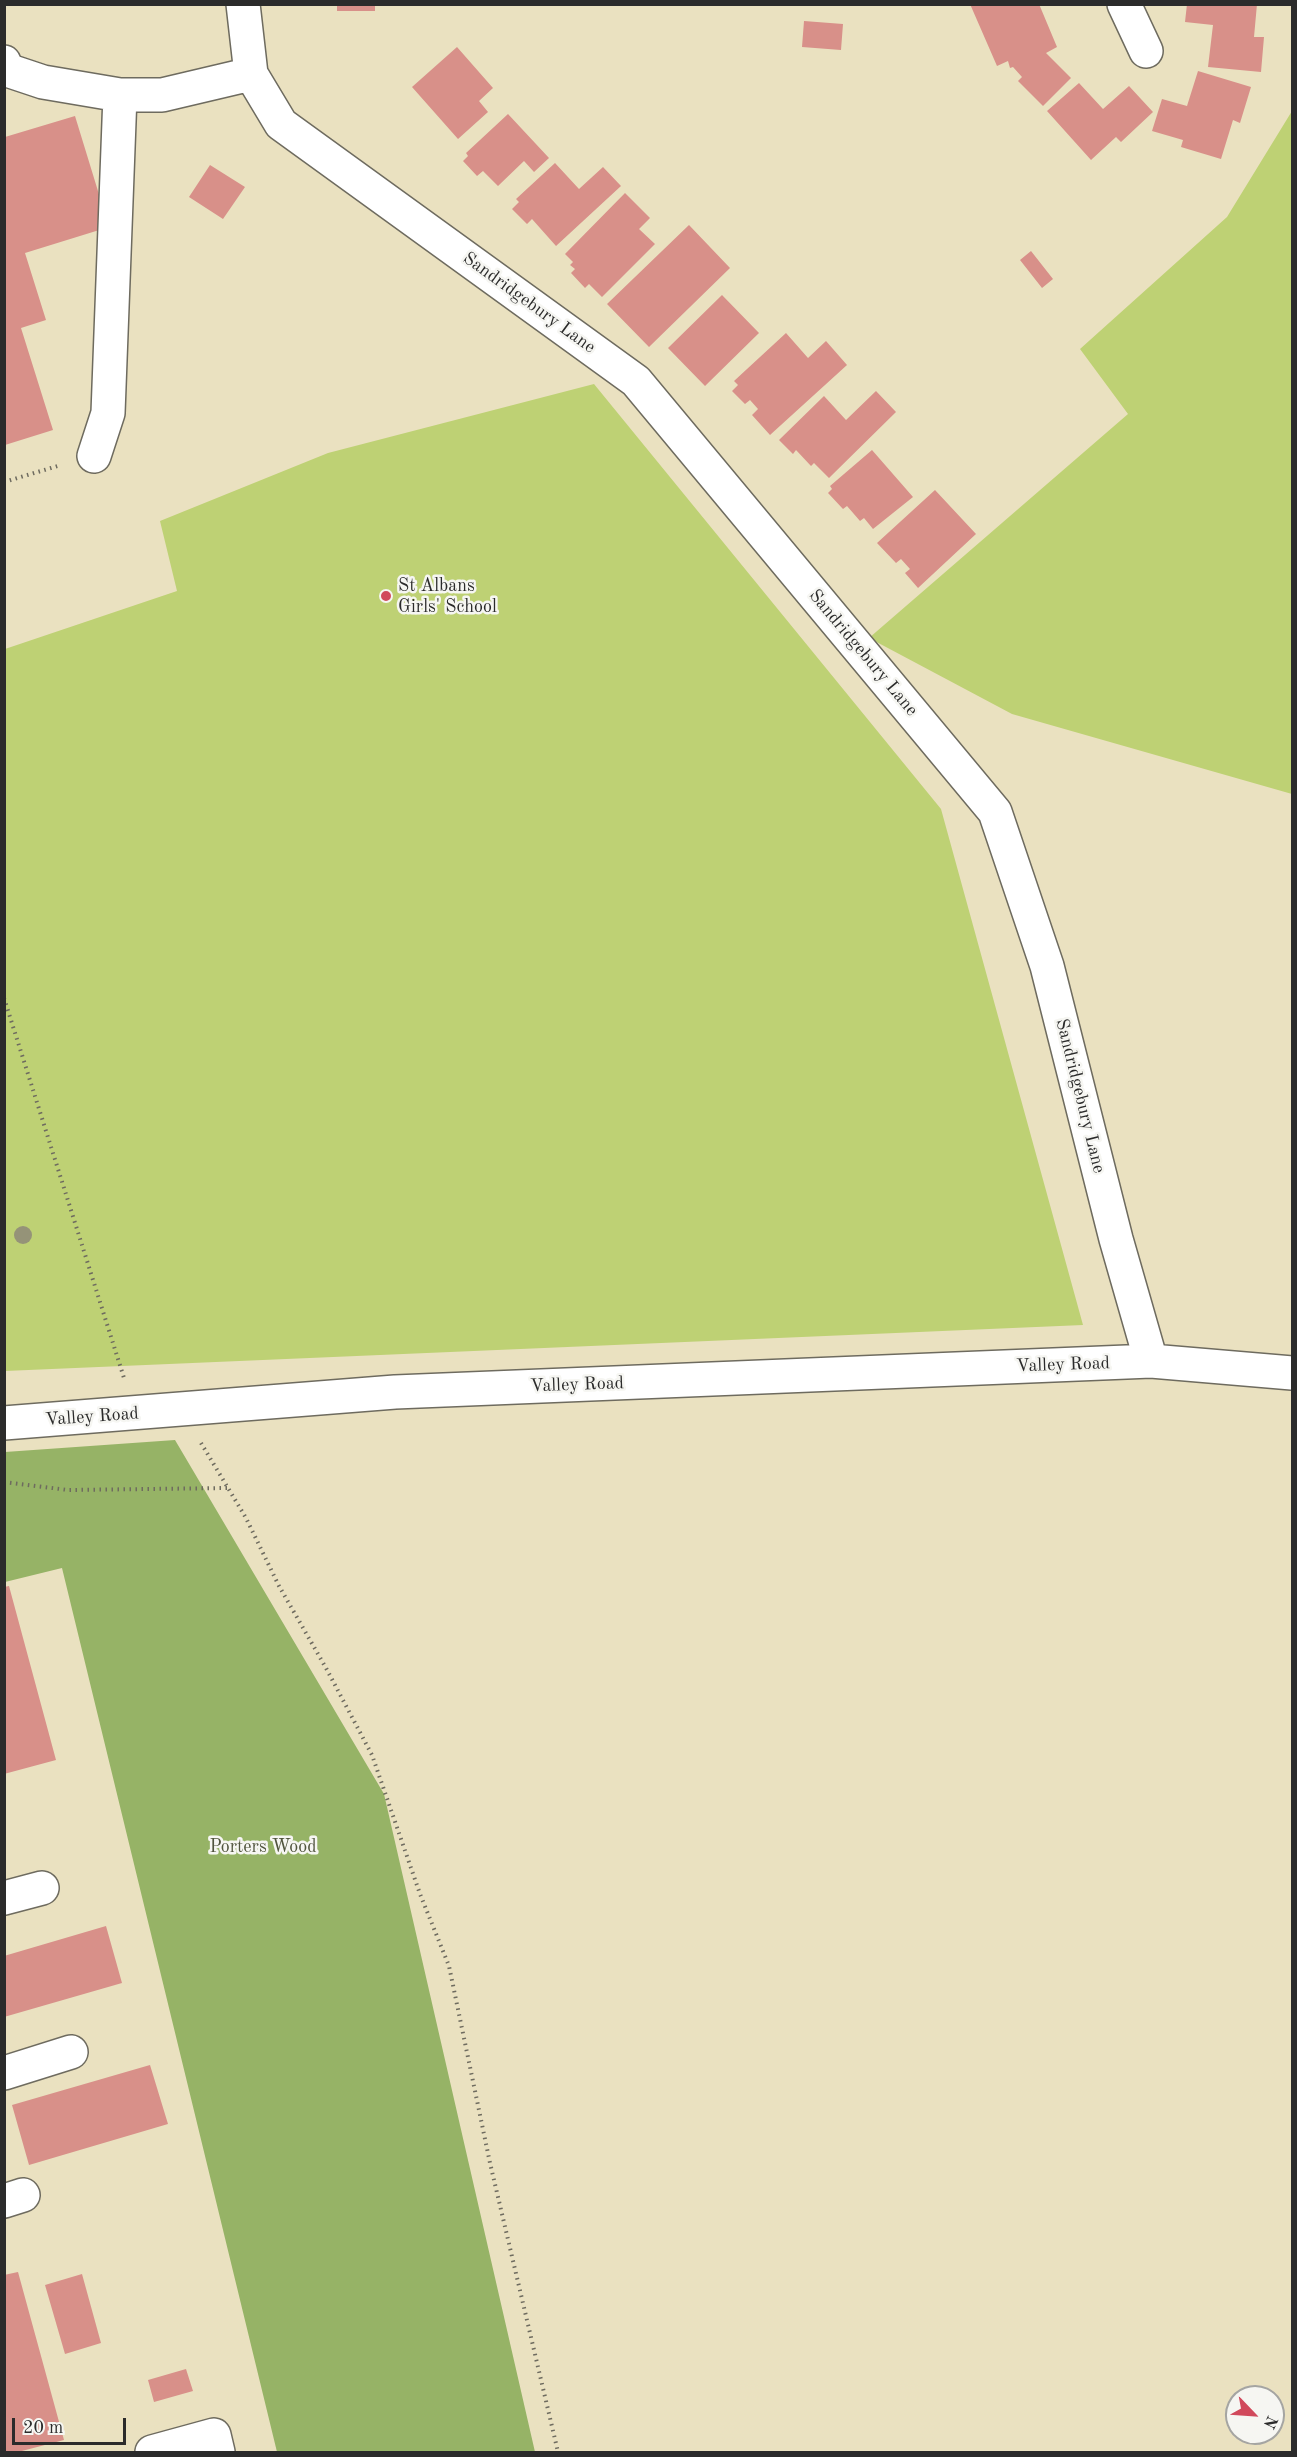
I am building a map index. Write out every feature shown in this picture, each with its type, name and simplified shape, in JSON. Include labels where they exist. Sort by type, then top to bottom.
[{"type":"street","name":"Sandridgebury Lane","points":[[243,4],[251,74],[281,124],[636,381],[995,812],[1047,966],[1116,1239],[1151,1361]]},
{"type":"street","points":[[1124,4],[1146,51]]},
{"type":"street","points":[[4,62],[7,70],[43,82],[120,95],[162,95],[251,74]]},
{"type":"street","points":[[94,456],[108,413],[120,95]]},
{"type":"street","points":[[1151,1361],[1293,1373]]},
{"type":"street","name":"Valley Road","points":[[4,1423],[395,1392],[1151,1361]]},
{"type":"street","points":[[4,1898],[42,1888]]},
{"type":"street","points":[[4,2073],[71,2052]]},
{"type":"street","points":[[152,2452],[214,2434],[218,2452]]},
{"type":"path","points":[[4,482],[63,465]]},
{"type":"path","points":[[4,998],[136,1414]]},
{"type":"path","points":[[177,1411],[206,1449],[229,1488],[279,1586],[372,1755],[420,1894],[449,1966],[490,2163],[558,2452]]},
{"type":"path","points":[[4,1482],[68,1490],[229,1488]]},
{"type":"green space","points":[[1292,111],[1292,794],[1012,714],[869,638],[1128,414],[1080,349],[1227,217]]},
{"type":"green space","name":"St Albans Girls' School","points":[[594,384],[941,809],[1083,1325],[5,1371],[5,649],[177,591],[160,521],[328,453]]},
{"type":"green space","name":"Porters Wood","points":[[175,1440],[384,1794],[535,2452],[277,2452],[62,1568],[5,1582],[5,1452]]},
{"type":"building","points":[[337,4],[375,4],[375,11],[337,11]]},
{"type":"building","points":[[970,4],[1039,4],[1057,47],[1046,53],[1071,78],[1043,106],[1018,81],[1022,77],[1013,67],[1010,68],[1008,61],[997,66]]},
{"type":"building","points":[[1187,4],[1257,4],[1254,37],[1264,37],[1261,72],[1208,67],[1213,25],[1185,22]]},
{"type":"building","points":[[804,21],[843,24],[841,50],[802,47]]},
{"type":"building","points":[[457,47],[493,88],[479,101],[488,112],[458,139],[412,87]]},
{"type":"building","points":[[1198,71],[1251,87],[1240,123],[1233,120],[1221,159],[1181,147],[1183,140],[1152,131],[1162,99],[1187,106]]},
{"type":"building","points":[[1079,83],[1103,109],[1129,86],[1153,112],[1121,142],[1116,137],[1091,160],[1047,111]]},
{"type":"building","points":[[508,114],[549,158],[534,172],[524,161],[498,186],[483,171],[477,176],[463,161],[468,156],[466,153]]},
{"type":"building","points":[[75,116],[109,227],[25,253],[46,320],[21,328],[53,430],[5,445],[5,137]]},
{"type":"building","points":[[555,163],[579,189],[603,167],[621,186],[556,246],[532,219],[527,224],[512,209],[519,202],[516,199]]},
{"type":"building","points":[[210,165],[245,187],[223,219],[189,197]]},
{"type":"building","points":[[625,193],[650,218],[639,229],[655,244],[602,297],[589,284],[585,288],[571,273],[575,269],[570,265],[573,262],[565,254]]},
{"type":"building","points":[[689,225],[730,268],[649,347],[607,304]]},
{"type":"building","points":[[1031,251],[1053,279],[1042,288],[1020,260]]},
{"type":"building","points":[[722,295],[759,333],[705,386],[668,348]]},
{"type":"building","points":[[786,333],[808,358],[826,341],[847,365],[770,435],[752,415],[758,409],[750,400],[745,404],[732,391],[738,385],[734,381]]},
{"type":"building","points":[[876,391],[896,412],[829,478],[814,463],[811,466],[796,450],[793,454],[779,440],[824,396],[846,420]]},
{"type":"building","points":[[872,450],[913,497],[873,529],[864,518],[860,521],[847,506],[843,509],[828,493],[832,489],[830,486]]},
{"type":"building","points":[[935,490],[976,534],[918,588],[905,573],[910,569],[901,559],[896,563],[877,543]]},
{"type":"building","points":[[9,1586],[56,1760],[4,1774],[4,1587]]},
{"type":"building","points":[[106,1926],[122,1983],[4,2017],[4,1956]]},
{"type":"building","points":[[150,2065],[168,2124],[29,2165],[12,2105]]},
{"type":"building","points":[[18,2272],[64,2440],[18,2452],[4,2452],[4,2275]]},
{"type":"building","points":[[82,2274],[101,2343],[65,2354],[45,2285]]},
{"type":"building","points":[[186,2369],[193,2391],[154,2402],[148,2380]]},
{"type":"place","name":"St Albans Girls' School","points":[[386,596]]}]
